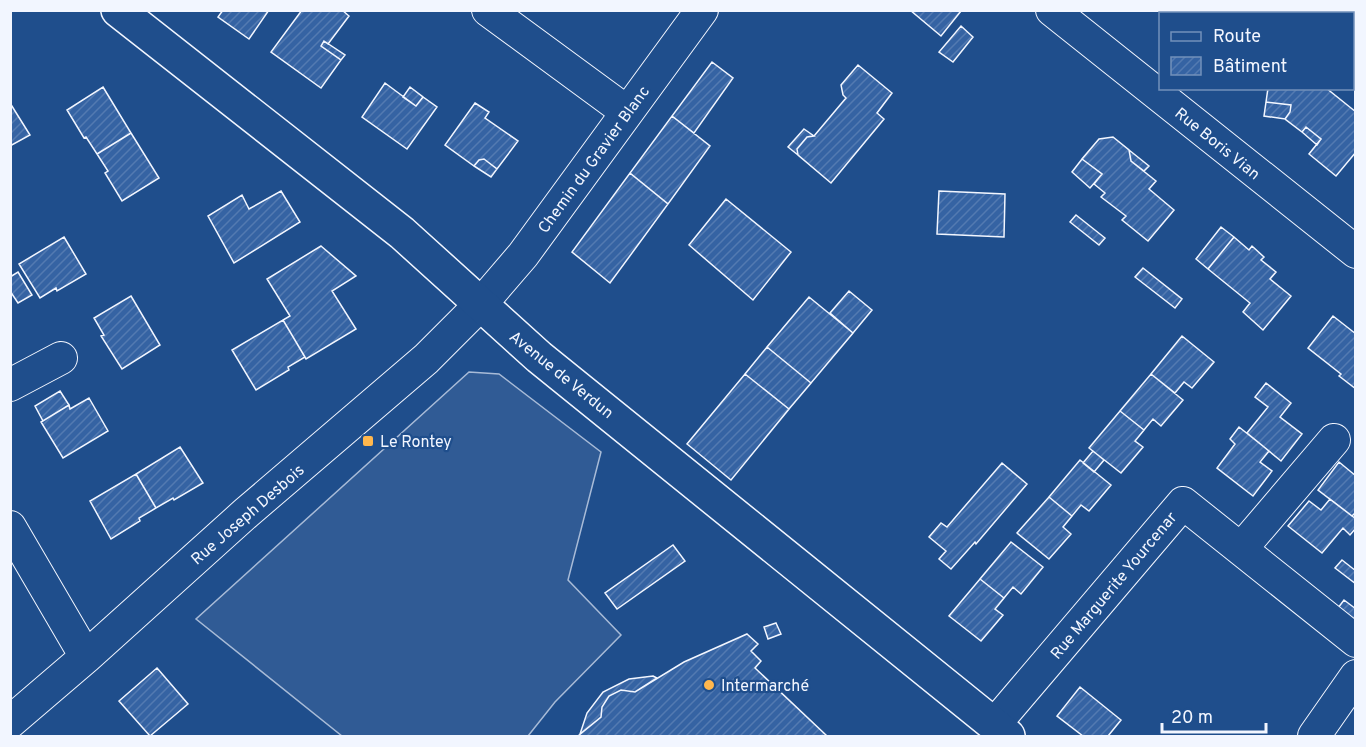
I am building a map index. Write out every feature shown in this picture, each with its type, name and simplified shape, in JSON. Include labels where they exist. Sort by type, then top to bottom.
[{"type":"main road","name":"Avenue de Verdun","points":[[118,10],[402,232],[539,357],[1001,731]]},
{"type":"street","points":[[488,10],[627,112]]},
{"type":"street","name":"Chemin du Gravier Blanc","points":[[481,304],[522,255],[702,10]]},
{"type":"street","name":"Rue Boris Vian","points":[[1052,10],[1356,252]]},
{"type":"street","name":"Rue Joseph Desbois","points":[[10,722],[246,513],[426,359],[481,304]]},
{"type":"street","points":[[10,385],[61,358]]},
{"type":"street","points":[[1241,549],[1334,440]]},
{"type":"street","name":"Rue Marguerite Yourcenar","points":[[1001,731],[1183,503],[1356,641]]},
{"type":"street","points":[[15,545],[86,657]]},
{"type":"street","points":[[1314,736],[1356,676]]},
{"type":"shaded area","points":[[469,372],[499,374],[601,452],[568,580],[621,635],[555,702],[528,736],[342,736],[196,619]]},
{"type":"building","points":[[223,10],[269,10],[249,39],[218,17]]},
{"type":"building","points":[[302,10],[342,10],[349,16],[328,44],[324,41],[321,46],[341,60],[321,88],[271,52]]},
{"type":"building","points":[[910,10],[960,10],[961,11],[941,36]]},
{"type":"building","points":[[1181,10],[1232,10],[1231,12],[1180,12]]},
{"type":"building","points":[[961,26],[973,37],[953,62],[939,52]]},
{"type":"building","points":[[324,41],[345,55],[341,60],[321,46]]},
{"type":"building","points":[[712,62],[733,78],[694,133],[672,116]]},
{"type":"building","points":[[858,65],[892,93],[877,113],[884,119],[831,183],[798,155],[797,149],[807,137],[814,136],[846,98],[841,85]]},
{"type":"building","points":[[385,83],[416,106],[423,97],[437,107],[407,149],[362,117]]},
{"type":"building","points":[[103,87],[131,133],[97,154],[67,110]]},
{"type":"building","points":[[410,87],[423,97],[416,106],[403,97]]},
{"type":"building","points":[[1268,90],[1328,90],[1356,112],[1356,152],[1336,176],[1309,154],[1321,139],[1306,127],[1302,132],[1285,119],[1290,112],[1291,105],[1266,102]]},
{"type":"building","points":[[1266,102],[1291,105],[1290,112],[1285,119],[1264,116]]},
{"type":"building","points":[[10,103],[30,135],[10,146]]},
{"type":"building","points":[[475,103],[489,112],[485,118],[518,141],[497,169],[484,159],[479,160],[474,166],[445,145]]},
{"type":"building","points":[[672,116],[710,146],[668,204],[630,173]]},
{"type":"building","points":[[1306,127],[1321,139],[1317,145],[1302,132]]},
{"type":"building","points":[[804,129],[814,136],[807,137],[797,149],[798,155],[788,147]]},
{"type":"building","points":[[131,133],[159,178],[122,201],[105,173],[108,171],[97,154]]},
{"type":"building","points":[[1113,137],[1129,150],[1131,161],[1156,181],[1149,189],[1174,210],[1148,241],[1122,220],[1126,216],[1101,197],[1105,193],[1094,184],[1102,174],[1082,159],[1099,139]]},
{"type":"building","points":[[1129,150],[1149,166],[1144,171],[1131,161]]},
{"type":"building","points":[[484,159],[497,169],[491,177],[474,166],[479,160]]},
{"type":"building","points":[[1082,159],[1102,174],[1090,188],[1072,172]]},
{"type":"building","points":[[630,173],[668,204],[610,283],[572,252]]},
{"type":"building","points":[[281,191],[300,222],[234,263],[208,216],[242,195],[249,209]]},
{"type":"building","points":[[939,191],[1005,194],[1004,237],[937,234]]},
{"type":"building","points":[[726,199],[791,252],[753,300],[689,245]]},
{"type":"building","points":[[1076,215],[1105,238],[1099,245],[1070,222]]},
{"type":"building","points":[[1221,227],[1234,237],[1208,269],[1196,259]]},
{"type":"building","points":[[64,237],[86,274],[40,298],[19,264]]},
{"type":"building","points":[[1234,237],[1249,250],[1252,246],[1264,257],[1261,260],[1276,272],[1270,279],[1291,296],[1263,330],[1243,312],[1250,303],[1208,269]]},
{"type":"building","points":[[321,246],[356,276],[332,291],[356,329],[306,359],[283,320],[290,316],[267,279]]},
{"type":"building","points":[[1143,268],[1182,299],[1175,308],[1135,277]]},
{"type":"building","points":[[18,272],[32,295],[18,303],[10,291],[10,277]]},
{"type":"building","points":[[849,291],[872,310],[853,333],[830,313]]},
{"type":"building","points":[[131,296],[160,345],[122,369],[101,336],[104,335],[94,318]]},
{"type":"building","points":[[809,297],[853,333],[811,383],[767,347]]},
{"type":"building","points":[[1333,316],[1356,334],[1356,389],[1308,348]]},
{"type":"building","points":[[283,320],[305,357],[288,367],[289,370],[256,390],[232,350]]},
{"type":"building","points":[[1182,336],[1214,362],[1192,388],[1184,382],[1175,393],[1151,374]]},
{"type":"building","points":[[767,347],[811,383],[789,409],[745,374]]},
{"type":"building","points":[[745,374],[789,409],[731,480],[687,444]]},
{"type":"building","points":[[1151,374],[1183,400],[1161,426],[1153,419],[1144,430],[1120,411]]},
{"type":"building","points":[[1266,383],[1291,403],[1280,417],[1302,434],[1281,461],[1247,433],[1268,407],[1255,397]]},
{"type":"building","points":[[60,391],[69,405],[43,421],[35,406]]},
{"type":"building","points":[[89,398],[108,431],[63,458],[41,422],[69,405],[70,409]]},
{"type":"building","points":[[1120,411],[1144,430],[1135,441],[1143,447],[1121,473],[1089,448]]},
{"type":"building","points":[[1239,427],[1269,451],[1260,462],[1272,471],[1253,496],[1217,468],[1235,444],[1230,439]]},
{"type":"building","points":[[180,447],[203,483],[156,508],[136,474]]},
{"type":"building","points":[[1093,451],[1104,460],[1094,472],[1083,463]]},
{"type":"building","points":[[1080,460],[1111,485],[1089,511],[1081,505],[1072,516],[1049,497]]},
{"type":"building","points":[[1339,462],[1356,476],[1356,512],[1352,516],[1318,490]]},
{"type":"building","points":[[1002,463],[1027,484],[976,544],[975,542],[951,569],[939,559],[946,551],[929,537],[941,523],[947,527]]},
{"type":"building","points":[[136,474],[156,508],[111,539],[90,501]]},
{"type":"building","points":[[1049,497],[1072,516],[1063,527],[1071,534],[1049,559],[1017,533]]},
{"type":"building","points":[[1330,499],[1356,519],[1356,528],[1350,535],[1343,528],[1322,553],[1288,526],[1309,501],[1321,510]]},
{"type":"building","points":[[1011,542],[1043,567],[1021,594],[1013,587],[1004,598],[980,579]]},
{"type":"building","points":[[673,545],[685,561],[617,609],[605,593]]},
{"type":"building","points":[[1342,560],[1356,571],[1356,584],[1335,568]]},
{"type":"building","points":[[980,579],[1004,598],[995,609],[1003,615],[981,641],[949,616]]},
{"type":"building","points":[[1344,600],[1356,609],[1354,622],[1338,608]]},
{"type":"building","points":[[776,623],[781,634],[768,639],[764,627]]},
{"type":"building","name":"Intermarché","points":[[747,634],[758,644],[751,651],[761,661],[755,668],[827,736],[578,736],[601,717],[602,707],[609,696],[621,690],[635,692],[684,662]]},
{"type":"building","points":[[157,668],[188,704],[150,736],[119,701]]},
{"type":"building","points":[[653,676],[657,678],[635,692],[621,690],[609,696],[602,707],[601,717],[580,734],[587,713],[603,692],[629,679]]},
{"type":"building","points":[[1080,687],[1121,720],[1108,736],[1083,736],[1057,716]]},
{"type":"place","name":"Le Rontey","points":[[368,441]]},
{"type":"place","name":"Intermarché","points":[[709,685]]}]
